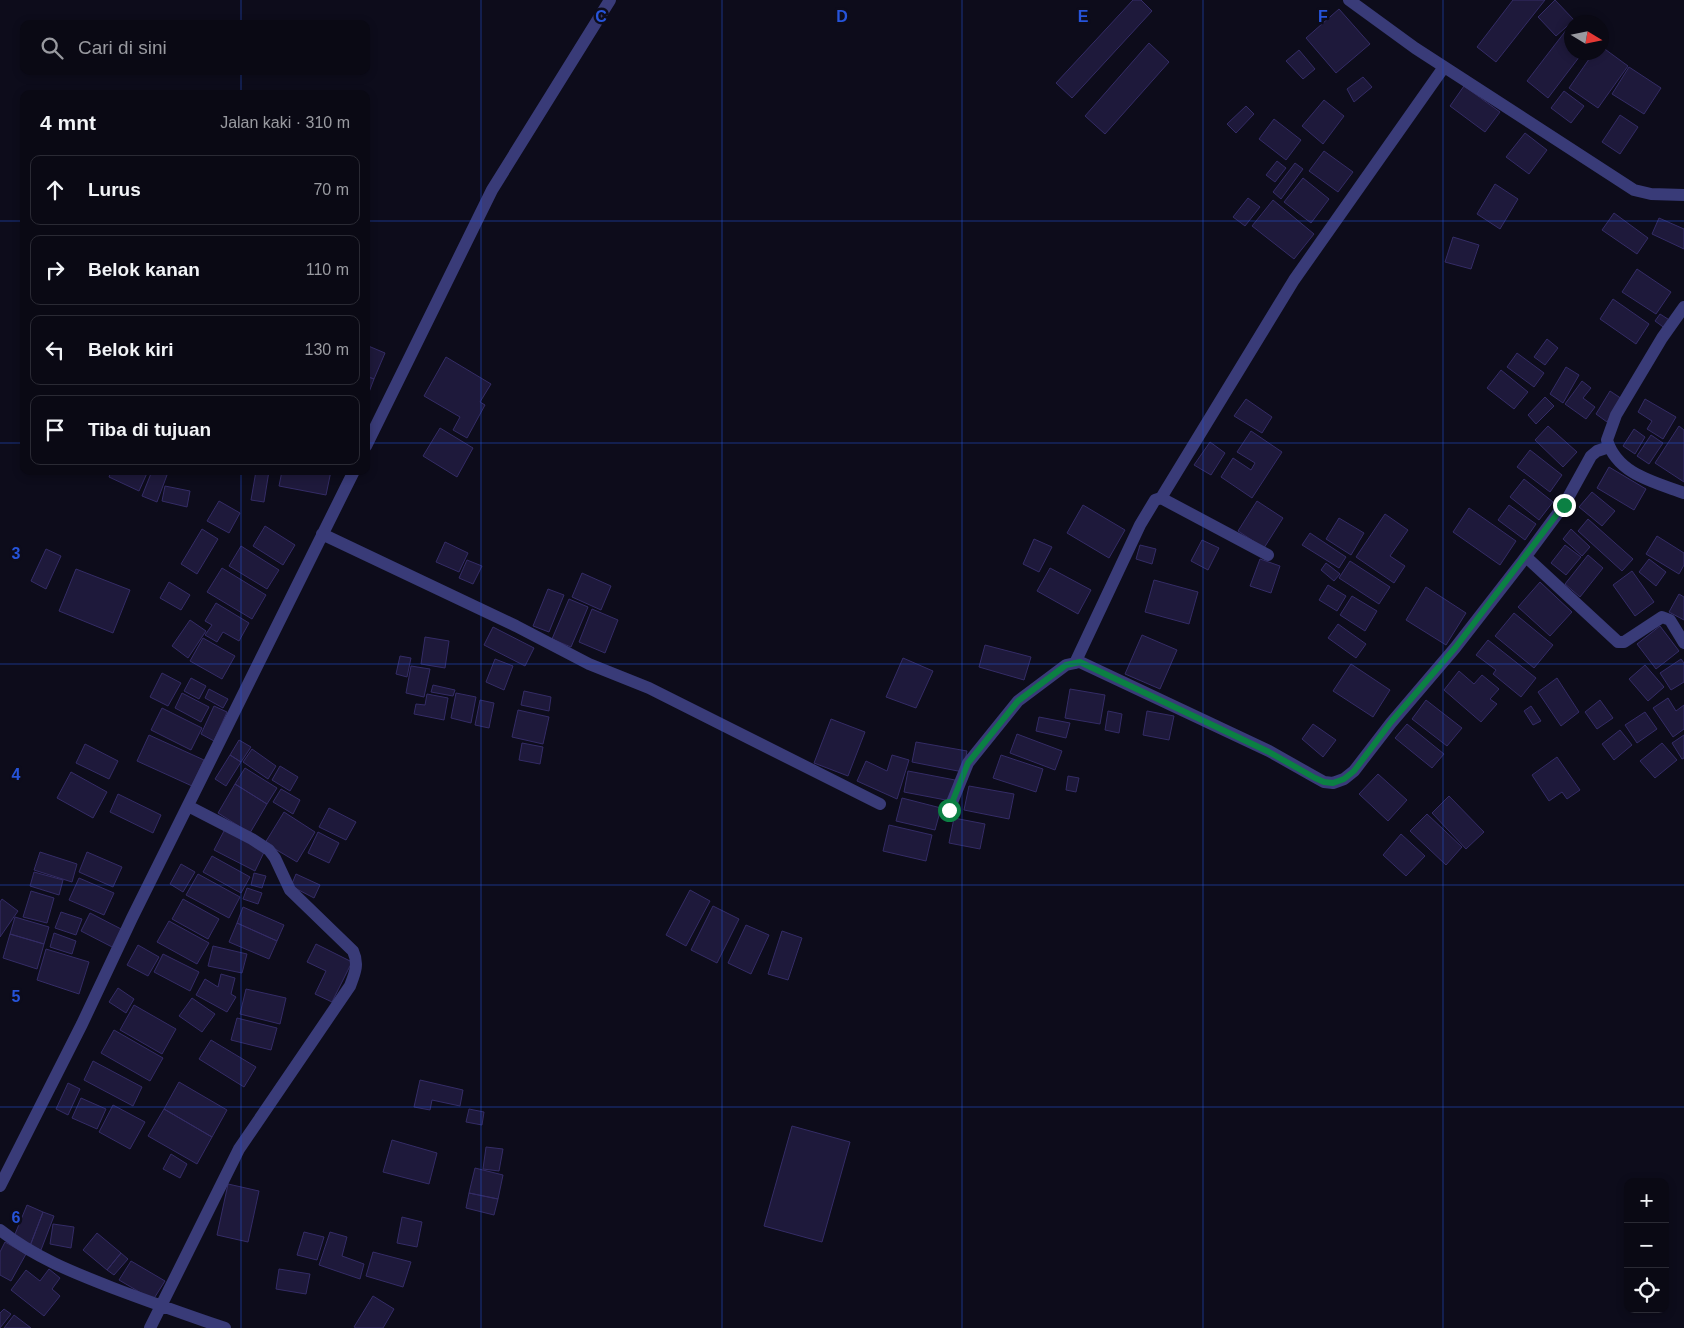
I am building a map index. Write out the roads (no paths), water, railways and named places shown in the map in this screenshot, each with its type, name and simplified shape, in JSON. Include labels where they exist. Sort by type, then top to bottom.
[{"type":"street","points":[[370,438],[492,190],[610,0]]},
{"type":"street","points":[[1349,0],[1444,67],[1634,190],[1651,194],[1684,195]]},
{"type":"street","points":[[1075,663],[1140,524],[1155,500],[1161,498],[1294,280],[1444,67]]},
{"type":"street","points":[[1684,307],[1662,338],[1616,415],[1607,440],[1616,458],[1636,476],[1684,493]]},
{"type":"street","points":[[949,810],[968,763],[1018,701],[1066,665],[1080,662],[1269,752],[1324,782],[1333,783],[1344,779],[1354,771],[1391,722],[1455,648],[1526,557],[1564,505],[1591,456],[1597,450],[1609,447]]},
{"type":"street","points":[[0,1186],[82,1024],[352,475]]},
{"type":"street","points":[[1161,498],[1268,555]]},
{"type":"street","points":[[322,534],[516,626],[589,664],[649,688],[880,804]]},
{"type":"street","points":[[1526,557],[1618,642],[1624,642],[1662,617],[1670,620],[1684,643]]},
{"type":"street","points":[[150,1328],[239,1149],[350,986],[356,972],[357,959],[353,951],[290,890],[275,858],[269,850],[252,839],[188,806]]},
{"type":"street","points":[[0,1230],[22,1246],[62,1268],[225,1328]]}]
